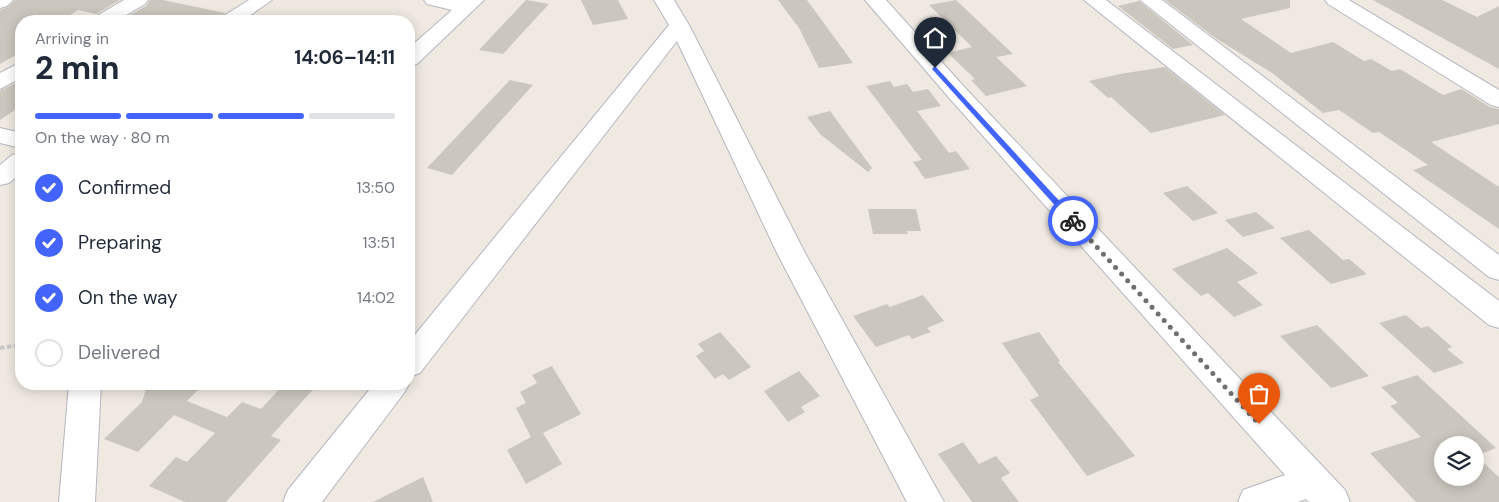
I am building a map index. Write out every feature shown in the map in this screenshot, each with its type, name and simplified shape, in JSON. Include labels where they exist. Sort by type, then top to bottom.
[{"type":"street","points":[[112,15],[138,0]]},
{"type":"street","points":[[238,15],[262,0]]},
{"type":"street","points":[[434,0],[470,4]]},
{"type":"street","points":[[664,0],[679,25],[791,253],[926,502]]},
{"type":"street","points":[[875,0],[965,103],[1321,491]]},
{"type":"street","points":[[1094,0],[1499,317]]},
{"type":"street","points":[[1150,0],[1499,270]]},
{"type":"street","points":[[1335,0],[1499,100]]},
{"type":"street","points":[[415,54],[470,4]]},
{"type":"street","points":[[415,356],[520,221],[579,152],[679,25]]},
{"type":"street","points":[[0,82],[15,73]]},
{"type":"street","points":[[0,135],[15,139]]},
{"type":"street","points":[[0,177],[15,166]]},
{"type":"street","points":[[77,502],[85,390]]},
{"type":"street","points":[[301,502],[388,390]]},
{"type":"street","points":[[1256,502],[1321,491]]},
{"type":"path","points":[[0,348],[15,346]]},
{"type":"building","points":[[15,0],[120,0],[96,14],[78,10],[70,15],[15,15],[15,55],[0,64],[0,10],[8,7]]},
{"type":"building","points":[[150,0],[163,0],[225,13],[223,15],[130,15],[146,6]]},
{"type":"building","points":[[526,0],[549,4],[503,54],[479,50]]},
{"type":"building","points":[[581,0],[618,0],[628,19],[593,25]]},
{"type":"building","points":[[778,0],[807,0],[853,63],[819,68],[799,28]]},
{"type":"building","points":[[956,0],[1013,54],[996,57],[1027,86],[986,96],[971,80],[975,79],[948,53],[972,47],[929,5]]},
{"type":"building","points":[[1165,0],[1290,0],[1290,8],[1241,19],[1291,53],[1333,42],[1364,61],[1371,59],[1392,71],[1400,69],[1443,95],[1461,89],[1490,107],[1499,109],[1499,124],[1431,142],[1499,187],[1499,229],[1413,170],[1428,165],[1379,132],[1373,133],[1339,110],[1323,113],[1272,73],[1217,39]]},
{"type":"building","points":[[1373,0],[1442,0],[1477,17],[1499,6],[1499,69]]},
{"type":"building","points":[[1139,1],[1193,45],[1173,49],[1118,6]]},
{"type":"building","points":[[1165,67],[1225,115],[1151,133],[1111,97],[1108,98],[1089,81],[1120,74]]},
{"type":"building","points":[[510,80],[533,85],[452,175],[427,168]]},
{"type":"building","points":[[890,81],[894,87],[907,84],[913,92],[928,89],[941,106],[917,111],[949,153],[956,151],[970,169],[925,179],[913,162],[922,160],[866,86]]},
{"type":"building","points":[[15,84],[15,110],[0,120],[0,91]]},
{"type":"building","points":[[830,111],[872,168],[868,172],[820,134],[807,117]]},
{"type":"building","points":[[1187,186],[1218,213],[1193,221],[1163,193]]},
{"type":"building","points":[[868,209],[916,209],[921,231],[907,231],[908,234],[873,234]]},
{"type":"building","points":[[1256,212],[1275,228],[1243,237],[1225,220]]},
{"type":"building","points":[[1309,230],[1343,260],[1349,259],[1367,274],[1331,284],[1280,238]]},
{"type":"building","points":[[1227,248],[1258,273],[1237,282],[1263,305],[1234,317],[1208,293],[1201,296],[1172,269]]},
{"type":"building","points":[[923,295],[944,321],[927,328],[931,332],[912,339],[909,335],[876,347],[853,316],[887,304],[890,307]]},
{"type":"building","points":[[1406,315],[1421,328],[1428,326],[1452,347],[1447,349],[1464,363],[1434,373],[1379,323]]},
{"type":"building","points":[[1317,325],[1369,376],[1331,388],[1280,336]]},
{"type":"building","points":[[720,332],[751,367],[729,380],[723,374],[715,379],[696,356],[704,351],[698,344]]},
{"type":"building","points":[[1039,332],[1060,361],[1058,362],[1135,456],[1087,476],[1030,400],[1039,396],[1002,343]]},
{"type":"building","points":[[552,366],[581,414],[543,433],[562,464],[526,484],[507,450],[531,437],[516,408],[526,403],[520,392],[537,383],[532,375]]},
{"type":"building","points":[[799,371],[820,396],[801,407],[805,412],[788,422],[764,391]]},
{"type":"building","points":[[1417,375],[1483,436],[1434,436],[1434,486],[1484,486],[1484,463],[1499,477],[1499,502],[1416,502],[1370,453],[1421,437],[1390,406],[1398,403],[1381,387]]},
{"type":"building","points":[[146,390],[198,390],[187,401],[227,417],[242,402],[261,409],[278,390],[313,390],[271,436],[281,440],[226,502],[185,502],[149,486],[176,457],[187,462],[215,433],[174,415],[138,452],[104,439],[142,402]]},
{"type":"building","points":[[1484,437],[1496,448],[1484,453]]},
{"type":"building","points":[[963,442],[979,464],[996,456],[1010,473],[1001,478],[1019,502],[972,502],[938,454]]},
{"type":"building","points":[[423,477],[433,502],[373,502]]},
{"type":"way so far","points":[[1073,221],[1259,424]]},
{"type":"route","points":[[935,68],[1073,221]]}]
